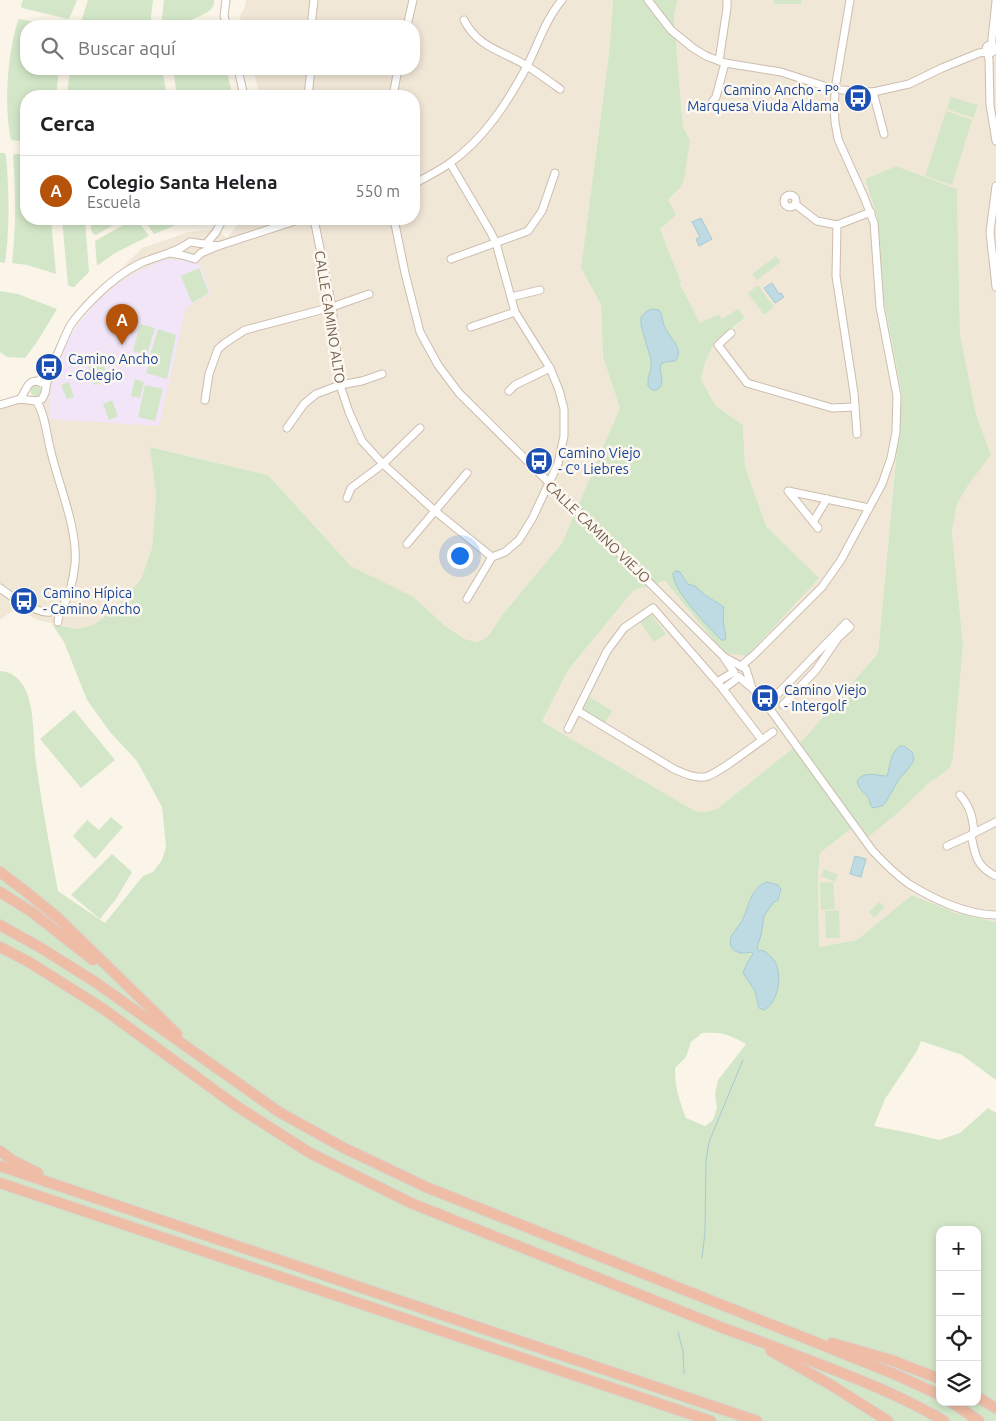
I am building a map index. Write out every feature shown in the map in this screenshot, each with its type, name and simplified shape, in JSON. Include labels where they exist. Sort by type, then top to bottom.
[{"type":"highway","points":[[0,872],[57,917],[180,1037],[231,1079]]},
{"type":"highway","points":[[0,892],[32,912],[134,993]]},
{"type":"highway","points":[[0,925],[95,982],[279,1112],[364,1158],[418,1183],[894,1374],[936,1393]]},
{"type":"highway","points":[[0,947],[29,962],[102,1008],[235,1105],[310,1152],[412,1203],[723,1328],[874,1386],[944,1421]]},
{"type":"highway","points":[[0,1151],[12,1160],[32,1170],[184,1224],[213,1238]]},
{"type":"highway","points":[[0,1166],[757,1421]]},
{"type":"highway","points":[[0,1183],[711,1421]]},
{"type":"highway","points":[[723,1328],[777,1354],[888,1421]]},
{"type":"highway","points":[[800,1336],[810,1337],[891,1360],[936,1377]]},
{"type":"highway","points":[[981,1400],[996,1408]]},
{"type":"highway","points":[[957,1406],[978,1421]]},
{"type":"street","points":[[225,20],[226,0]]},
{"type":"street","points":[[312,20],[314,0]]},
{"type":"street","points":[[409,20],[414,0]]},
{"type":"street","points":[[420,180],[450,163],[472,144],[490,124],[509,99],[527,66],[546,24],[562,0]]},
{"type":"street","points":[[648,0],[671,30],[706,56],[722,62],[781,72],[833,86],[840,85],[842,90]]},
{"type":"street","points":[[709,106],[716,97],[722,62],[727,0]]},
{"type":"street","points":[[742,668],[822,587],[841,560],[882,484],[891,458],[896,432],[897,396],[880,307],[874,223],[838,139],[835,122],[835,95],[832,93],[850,0]]},
{"type":"street","points":[[996,1],[990,50],[990,105],[996,141]]},
{"type":"street","points":[[464,20],[468,29],[486,46],[527,66],[560,89]]},
{"type":"street","points":[[842,90],[874,92],[909,84],[942,68],[990,50]]},
{"type":"street","points":[[239,75],[243,90]]},
{"type":"street","points":[[309,90],[310,75]]},
{"type":"street","points":[[394,90],[397,75]]},
{"type":"street","points":[[835,95],[839,94],[842,90]]},
{"type":"street","points":[[874,92],[884,134]]},
{"type":"street","points":[[450,163],[496,243],[515,312],[550,368],[560,390],[564,410],[564,436],[558,464],[532,519],[520,540],[505,552],[492,557],[466,599]]},
{"type":"street","points":[[451,259],[528,231],[542,211],[555,173]]},
{"type":"street","points":[[996,186],[990,232],[996,287]]},
{"type":"street","points":[[795,204],[817,221],[836,225],[870,212]]},
{"type":"street","points":[[201,254],[202,244],[216,232],[220,225]]},
{"type":"street","points":[[169,253],[195,259],[201,254],[221,245],[283,225]]},
{"type":"street","name":"CALLE CAMINO ALTO","points":[[315,225],[332,307],[340,385],[362,442],[383,464],[435,511],[492,557]]},
{"type":"street","name":"CALLE CAMINO VIEJO","points":[[395,225],[420,332],[438,365],[459,393],[723,656],[736,675],[767,704],[872,850],[889,868],[909,883],[934,897],[960,908],[996,914]]},
{"type":"street","points":[[836,225],[836,276],[854,392],[857,434]]},
{"type":"street","points":[[216,232],[221,245]]},
{"type":"street","points":[[20,398],[28,384],[38,381],[47,374],[72,324],[82,310],[106,286],[138,264],[186,246],[190,242],[221,245]]},
{"type":"street","points":[[186,246],[184,252],[187,256]]},
{"type":"street","points":[[511,297],[540,290]]},
{"type":"street","points":[[206,400],[209,374],[218,349],[225,343],[245,330],[332,307],[369,294]]},
{"type":"street","points":[[471,327],[515,312]]},
{"type":"street","points":[[731,333],[718,345],[747,383],[832,408],[855,407]]},
{"type":"street","points":[[0,406],[20,398],[39,401],[44,396],[54,361]]},
{"type":"street","points":[[509,391],[515,385],[550,368]]},
{"type":"street","points":[[287,428],[304,404],[316,394],[340,385],[362,381],[382,374]]},
{"type":"street","points":[[38,381],[43,384],[46,390]]},
{"type":"street","points":[[25,390],[26,394],[42,409],[51,453],[75,544],[74,577],[61,608],[58,622],[49,612]]},
{"type":"street","points":[[347,498],[352,488],[383,464],[420,428]]},
{"type":"street","points":[[407,544],[468,473]]},
{"type":"street","points":[[826,499],[816,525],[786,488],[869,508]]},
{"type":"street","points":[[0,588],[40,612],[49,612],[61,608]]},
{"type":"street","points":[[568,729],[607,651],[624,628],[653,608],[723,689],[762,740]]},
{"type":"street","points":[[767,704],[846,623],[850,626],[838,638],[821,665],[783,704]]},
{"type":"street","name":"CALLE CAMINO VIEJO","points":[[723,656],[742,668],[752,688]]},
{"type":"street","points":[[723,689],[734,682],[736,675],[735,666],[742,668]]},
{"type":"street","points":[[717,682],[736,675],[744,676],[742,668]]},
{"type":"street","points":[[578,711],[674,769],[689,776],[704,777],[717,771],[773,732]]},
{"type":"street","points":[[960,795],[967,803],[973,817],[975,853],[978,862],[988,872],[996,876]]},
{"type":"street","points":[[947,846],[996,822]]},
{"type":"shaded area","points":[[246,0],[613,0],[609,53],[581,268],[601,305],[603,357],[620,408],[562,543],[503,614],[486,638],[477,642],[465,639],[427,613],[412,596],[351,566],[268,475],[151,447],[156,494],[152,548],[141,579],[115,609],[93,625],[77,629],[38,620],[15,609],[0,620],[0,410],[24,402],[43,404],[45,381],[109,281],[142,248],[189,232],[209,230],[213,227],[227,238],[237,225],[420,225],[420,90],[258,90],[255,75],[420,75],[420,20],[241,20],[240,16]]},
{"type":"shaded area","points":[[678,0],[996,0],[996,922],[956,913],[913,895],[857,940],[819,947],[818,874],[820,853],[857,824],[900,811],[929,783],[944,773],[953,759],[963,645],[952,531],[957,504],[969,484],[991,455],[976,414],[960,334],[957,189],[896,166],[865,179],[877,217],[883,296],[902,395],[878,653],[803,740],[718,808],[710,812],[701,813],[695,811],[542,723],[568,670],[634,590],[665,581],[724,653],[819,578],[766,526],[745,466],[743,425],[715,405],[701,379],[705,363],[715,341],[745,319],[721,319],[718,315],[700,324],[680,283],[660,229],[668,200],[679,190],[690,140],[683,127],[681,104],[674,16]]},
{"type":"shaded area","points":[[165,259],[198,261],[211,293],[186,308],[159,426],[49,419],[51,387],[55,372],[70,337],[78,324],[96,303],[120,282],[143,268]]},
{"type":"green space","points":[[23,0],[77,0],[68,19],[22,8]]},
{"type":"green space","points":[[88,0],[153,0],[151,20],[82,20]]},
{"type":"green space","points":[[164,0],[214,0],[212,8],[196,18],[190,20],[162,20]]},
{"type":"green space","points":[[613,0],[678,0],[674,16],[681,104],[683,127],[690,140],[684,180],[681,187],[668,200],[676,215],[660,229],[681,282],[680,284],[700,323],[719,314],[722,319],[738,309],[745,318],[715,341],[705,363],[701,379],[715,405],[743,425],[745,466],[766,526],[819,578],[747,656],[724,653],[665,581],[634,590],[568,670],[542,722],[695,811],[707,812],[718,808],[803,740],[878,653],[902,395],[883,296],[877,217],[865,179],[896,166],[957,189],[960,334],[976,414],[991,455],[969,484],[957,504],[952,531],[963,645],[953,759],[950,767],[944,773],[929,783],[900,811],[867,838],[857,824],[820,853],[818,874],[819,947],[857,940],[912,895],[956,913],[996,922],[996,1080],[962,1055],[921,1041],[917,1051],[885,1099],[874,1126],[939,1140],[960,1133],[988,1108],[996,1113],[996,1421],[0,1421],[0,671],[11,674],[19,680],[28,695],[33,724],[38,779],[58,891],[105,923],[143,876],[153,872],[162,860],[166,847],[162,807],[137,761],[110,732],[87,700],[64,642],[52,624],[77,629],[93,625],[115,609],[141,579],[152,548],[156,494],[150,447],[268,475],[351,566],[412,596],[444,625],[465,639],[477,642],[486,638],[503,614],[562,543],[620,408],[603,357],[601,305],[581,268],[609,53]],"holes":[[[702,1033],[725,1034],[746,1044],[718,1080],[715,1094],[717,1108],[713,1120],[705,1126],[686,1118],[678,1093],[675,1068],[686,1057],[691,1042]]]},
{"type":"green space","points":[[774,0],[801,0],[801,4],[774,4]]},
{"type":"green space","points":[[20,19],[24,20],[20,20],[20,75],[58,75],[57,90],[20,90],[20,141],[11,140],[7,96],[11,49],[18,20]]},
{"type":"green space","points":[[69,75],[163,75],[166,90],[68,90]]},
{"type":"green space","points":[[174,75],[228,75],[231,90],[176,90]]},
{"type":"green space","points":[[951,97],[978,105],[973,118],[947,109]]},
{"type":"green space","points":[[946,111],[972,120],[952,185],[925,176]]},
{"type":"green space","points":[[0,153],[6,155],[8,182],[7,250],[5,263],[0,262]]},
{"type":"green space","points":[[14,154],[20,154],[20,225],[52,225],[56,274],[27,265],[12,263],[15,210]]},
{"type":"green space","points":[[63,225],[85,225],[89,272],[74,287],[68,285]]},
{"type":"green space","points":[[91,225],[114,225],[96,235],[91,230]]},
{"type":"green space","points":[[123,225],[141,225],[149,236],[115,253],[97,266],[95,241]]},
{"type":"green space","points":[[147,225],[175,225],[174,226],[154,234]]},
{"type":"green space","points":[[776,256],[781,262],[757,280],[752,274]]},
{"type":"green space","points":[[199,268],[209,293],[192,303],[181,276]]},
{"type":"green space","points":[[758,285],[774,307],[764,315],[748,293]]},
{"type":"green space","points":[[0,291],[18,294],[57,309],[25,358],[7,357],[0,352]]},
{"type":"green space","points":[[140,324],[155,328],[147,355],[133,351]]},
{"type":"green space","points":[[158,329],[176,335],[167,379],[146,373]]},
{"type":"green space","points":[[93,362],[104,365],[109,380],[94,385],[87,363]]},
{"type":"green space","points":[[135,379],[144,382],[140,398],[131,396]]},
{"type":"green space","points":[[69,382],[74,397],[67,399],[61,385]]},
{"type":"green space","points":[[36,385],[42,391],[36,397],[30,391]]},
{"type":"green space","points":[[145,385],[163,389],[155,421],[138,417]]},
{"type":"green space","points":[[112,400],[118,416],[109,420],[103,404]]},
{"type":"green space","points":[[650,613],[666,634],[654,642],[639,621]]},
{"type":"green space","points":[[590,697],[612,711],[605,723],[583,709]]},
{"type":"green space","points":[[74,710],[115,760],[81,788],[40,739]]},
{"type":"green space","points":[[111,817],[123,827],[95,859],[73,836],[87,820],[99,830]]},
{"type":"green space","points":[[112,854],[132,872],[116,899],[100,919],[71,895]]},
{"type":"green space","points":[[824,869],[838,875],[835,882],[821,876]]},
{"type":"green space","points":[[833,882],[835,909],[821,910],[820,883]]},
{"type":"green space","points":[[879,902],[885,907],[874,918],[869,912]]},
{"type":"green space","points":[[839,910],[840,938],[826,938],[825,911]]},
{"type":"water","points":[[701,218],[712,239],[699,246],[696,239],[700,237],[692,222]]},
{"type":"water","points":[[772,283],[779,294],[781,293],[784,297],[775,303],[764,288]]},
{"type":"water","points":[[652,309],[659,310],[666,330],[675,343],[678,352],[678,357],[675,361],[661,364],[662,381],[657,390],[652,390],[648,386],[651,360],[641,325],[641,317]]},
{"type":"water","points":[[676,571],[680,572],[688,584],[695,586],[724,607],[725,640],[721,640],[700,618],[678,589],[673,573]]},
{"type":"water","points":[[900,746],[904,746],[912,752],[913,762],[899,779],[886,802],[882,806],[873,808],[857,781],[871,774],[887,776],[892,756]]},
{"type":"water","points":[[855,856],[866,859],[861,877],[850,874]]},
{"type":"water","points":[[767,882],[778,885],[781,889],[778,900],[773,903],[764,916],[757,948],[773,959],[777,966],[779,980],[773,1001],[764,1010],[759,1008],[755,991],[743,973],[753,954],[751,952],[739,953],[733,949],[730,942],[733,933],[742,921],[753,893]]},
{"type":"waterway","points":[[702,1258],[705,1232],[706,1161],[709,1142],[743,1060]]},
{"type":"waterway","points":[[678,1332],[683,1351],[684,1374]]},
{"type":"place","name":"Camino Ancho - Pº Marquesa Viuda Aldama","points":[[858,98]]},
{"type":"place","name":"Colegio Santa Helena","points":[[122,345]]},
{"type":"place","name":"Camino Ancho - Colegio","points":[[49,367]]},
{"type":"place","name":"Camino Viejo - Cº Liebres","points":[[539,461]]},
{"type":"place","name":"Camino Hípica - Camino Ancho","points":[[24,601]]},
{"type":"place","name":"Camino Viejo - Intergolf","points":[[765,698]]}]
